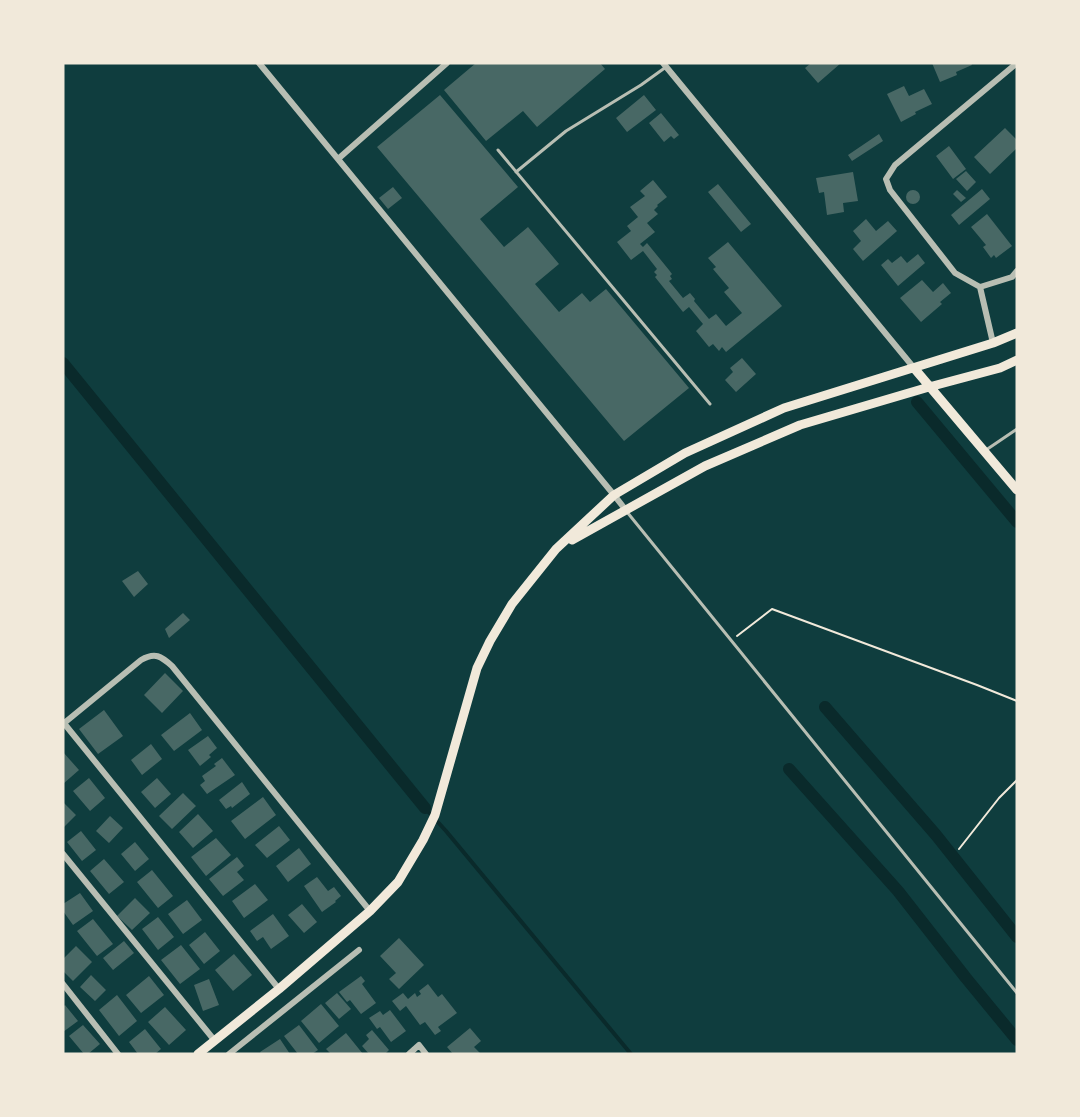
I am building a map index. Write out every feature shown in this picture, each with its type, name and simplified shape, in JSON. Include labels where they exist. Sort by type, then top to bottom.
[{"type":"main road","points":[[201,1053],[370,911],[402,877],[433,820],[442,795],[477,668],[512,604],[556,549],[614,495],[685,453],[784,408],[993,343],[1017,333]]},
{"type":"main road","points":[[556,549],[705,466],[800,425],[1000,368],[1017,360]]},
{"type":"main road","points":[[914,368],[1017,490]]},
{"type":"street","points":[[260,63],[625,509]]},
{"type":"street","points":[[338,159],[447,63]]},
{"type":"street","points":[[1017,63],[895,165],[886,178],[890,190],[955,273],[980,287],[1012,277],[1017,271]]},
{"type":"street","points":[[664,65],[914,368]]},
{"type":"street","points":[[980,287],[993,343]]},
{"type":"street","points":[[279,989],[64,723],[141,660],[156,655],[165,659],[370,911]]},
{"type":"street","points":[[63,854],[215,1041]]},
{"type":"street","points":[[229,1054],[359,950]]},
{"type":"street","points":[[63,984],[118,1054]]},
{"type":"street","points":[[409,1054],[419,1046],[426,1054]]},
{"type":"lane","points":[[516,172],[566,131],[641,85],[664,65]]},
{"type":"lane","points":[[498,150],[710,404]]},
{"type":"lane","points":[[983,451],[1017,429]]},
{"type":"lane","points":[[625,509],[1017,993]]},
{"type":"path","points":[[731,640],[772,609],[1017,701]]},
{"type":"path","points":[[959,849],[999,798],[1017,780]]},
{"type":"building","points":[[476,63],[600,63],[605,69],[537,127],[523,111],[486,141],[444,90]]},
{"type":"building","points":[[811,63],[841,63],[818,83],[805,68]]},
{"type":"building","points":[[932,63],[971,63],[972,65],[940,82]]},
{"type":"building","points":[[904,86],[909,96],[924,89],[932,104],[901,122],[887,94]]},
{"type":"building","points":[[440,95],[518,187],[480,219],[504,247],[528,227],[559,264],[535,284],[559,312],[582,293],[590,302],[606,289],[689,388],[624,441],[377,147]]},
{"type":"building","points":[[644,95],[656,110],[627,132],[616,118]]},
{"type":"building","points":[[661,113],[679,135],[674,139],[671,136],[664,142],[649,123]]},
{"type":"building","points":[[1005,128],[1017,140],[1017,148],[990,174],[974,157]]},
{"type":"building","points":[[879,134],[883,141],[852,161],[848,155]]},
{"type":"building","points":[[949,146],[966,169],[953,179],[936,156]]},
{"type":"building","points":[[966,171],[976,182],[967,191],[956,179]]},
{"type":"building","points":[[853,172],[858,201],[843,203],[844,212],[827,215],[824,192],[819,193],[816,178]]},
{"type":"building","points":[[653,180],[667,197],[654,210],[658,214],[647,223],[655,232],[640,244],[643,247],[647,243],[669,270],[672,279],[669,281],[683,298],[690,293],[709,319],[716,314],[726,326],[742,313],[724,292],[729,288],[713,269],[716,267],[708,258],[728,242],[782,306],[726,352],[722,347],[719,351],[713,344],[709,347],[696,331],[703,324],[689,307],[683,312],[655,277],[657,275],[654,272],[657,269],[643,251],[631,260],[617,242],[631,231],[627,226],[638,217],[630,207],[645,196],[640,191]]},
{"type":"building","points":[[718,184],[751,224],[741,232],[708,192]]},
{"type":"building","points":[[393,187],[402,198],[388,209],[379,198]]},
{"type":"building","points":[[982,189],[990,199],[959,225],[951,215]]},
{"type":"building","points":[[913,190],[918,192],[920,197],[918,202],[913,204],[908,202],[906,197],[908,192]]},
{"type":"building","points":[[957,190],[966,198],[961,202],[953,194]]},
{"type":"building","points":[[987,214],[1012,246],[996,258],[994,255],[991,258],[983,247],[986,245],[971,227]]},
{"type":"building","points":[[866,219],[876,231],[888,221],[897,231],[863,261],[853,249],[861,241],[853,231]]},
{"type":"building","points":[[918,254],[925,263],[898,286],[881,265],[888,259],[892,263],[901,256],[907,263]]},
{"type":"building","points":[[922,280],[933,292],[943,283],[951,293],[921,322],[900,298]]},
{"type":"building","points":[[742,358],[756,374],[736,392],[725,380],[733,372],[730,368]]},
{"type":"building","points":[[138,571],[148,584],[134,597],[122,581]]},
{"type":"building","points":[[183,613],[190,620],[169,638],[165,629]]},
{"type":"building","points":[[165,673],[183,691],[162,713],[144,695]]},
{"type":"building","points":[[104,710],[123,736],[98,754],[79,729]]},
{"type":"building","points":[[190,713],[202,730],[174,751],[161,735]]},
{"type":"building","points":[[208,736],[217,748],[209,755],[211,757],[200,766],[188,750]]},
{"type":"building","points":[[151,744],[162,759],[142,775],[131,760]]},
{"type":"building","points":[[63,752],[79,770],[63,784]]},
{"type":"building","points":[[222,758],[235,775],[207,794],[200,785],[205,781],[202,776],[216,766],[214,764]]},
{"type":"building","points":[[89,778],[105,798],[90,811],[73,791]]},
{"type":"building","points":[[157,778],[171,794],[155,808],[141,792]]},
{"type":"building","points":[[242,782],[250,794],[232,808],[231,806],[226,809],[219,800]]},
{"type":"building","points":[[183,793],[196,806],[172,829],[159,816]]},
{"type":"building","points":[[263,797],[276,815],[245,839],[231,821]]},
{"type":"building","points":[[63,802],[76,815],[63,828]]},
{"type":"building","points":[[198,814],[213,831],[193,848],[179,832]]},
{"type":"building","points":[[110,816],[123,828],[109,843],[96,831]]},
{"type":"building","points":[[279,826],[290,840],[267,858],[255,845]]},
{"type":"building","points":[[81,831],[96,850],[82,861],[67,842]]},
{"type":"building","points":[[216,838],[231,855],[206,876],[191,857]]},
{"type":"building","points":[[135,842],[149,859],[135,871],[121,854]]},
{"type":"building","points":[[299,848],[311,864],[288,882],[276,866]]},
{"type":"building","points":[[237,857],[244,866],[237,872],[244,880],[223,896],[209,879]]},
{"type":"building","points":[[104,859],[124,882],[109,894],[90,871]]},
{"type":"building","points":[[152,870],[173,896],[158,908],[137,882]]},
{"type":"building","points":[[317,877],[328,891],[334,887],[341,896],[322,912],[304,886]]},
{"type":"building","points":[[255,884],[268,900],[244,918],[232,901]]},
{"type":"building","points":[[80,893],[93,911],[73,925],[63,911],[63,904]]},
{"type":"building","points":[[135,898],[150,913],[132,930],[117,916]]},
{"type":"building","points":[[187,900],[202,920],[183,934],[168,914]]},
{"type":"building","points":[[302,904],[317,922],[304,933],[288,915]]},
{"type":"building","points":[[273,914],[289,936],[271,949],[263,937],[257,941],[250,931]]},
{"type":"building","points":[[158,917],[174,937],[158,950],[142,929]]},
{"type":"building","points":[[93,919],[113,944],[97,956],[77,931]]},
{"type":"building","points":[[205,932],[220,951],[204,964],[189,945]]},
{"type":"building","points":[[399,938],[424,965],[399,989],[389,979],[396,973],[380,956]]},
{"type":"building","points":[[124,941],[134,953],[113,970],[103,958]]},
{"type":"building","points":[[181,945],[200,969],[180,984],[161,960]]},
{"type":"building","points":[[76,946],[92,962],[73,981],[63,971],[63,959]]},
{"type":"building","points":[[234,954],[252,975],[233,991],[215,970]]},
{"type":"building","points":[[91,975],[106,990],[95,1001],[80,987]]},
{"type":"building","points":[[149,976],[164,995],[141,1013],[126,995]]},
{"type":"building","points":[[361,976],[365,981],[362,984],[376,1003],[361,1014],[350,1000],[347,1002],[339,992]]},
{"type":"building","points":[[209,979],[219,1005],[203,1011],[194,985]]},
{"type":"building","points":[[428,984],[438,997],[442,994],[457,1013],[438,1027],[441,1031],[435,1035],[425,1022],[420,1025],[406,1006],[400,1011],[392,1001],[403,993],[408,999],[415,993],[417,997],[421,994],[419,991]]},
{"type":"building","points":[[337,993],[351,1009],[339,1019],[325,1003]]},
{"type":"building","points":[[117,995],[137,1021],[119,1036],[99,1010]]},
{"type":"building","points":[[321,1004],[339,1026],[319,1043],[301,1021]]},
{"type":"building","points":[[65,1005],[78,1021],[63,1032],[63,1007]]},
{"type":"building","points":[[165,1007],[186,1030],[169,1045],[148,1022]]},
{"type":"building","points":[[390,1010],[406,1031],[391,1042],[380,1027],[377,1029],[369,1018],[380,1011],[383,1015]]},
{"type":"building","points":[[83,1025],[100,1044],[88,1054],[84,1054],[69,1036]]},
{"type":"building","points":[[299,1025],[318,1050],[312,1054],[298,1054],[284,1036]]},
{"type":"building","points":[[470,1028],[481,1041],[474,1047],[481,1054],[453,1054],[447,1047]]},
{"type":"building","points":[[145,1029],[161,1049],[155,1054],[138,1054],[129,1042]]},
{"type":"building","points":[[372,1030],[389,1050],[385,1054],[369,1054],[362,1046],[369,1039],[366,1035]]},
{"type":"building","points":[[346,1033],[363,1054],[331,1054],[326,1049]]},
{"type":"building","points":[[280,1039],[290,1054],[261,1054],[260,1052]]},
{"type":"waterway","points":[[63,363],[425,808]]},
{"type":"waterway","points":[[917,402],[1017,522]]},
{"type":"waterway","points":[[825,707],[936,835],[1017,937]]},
{"type":"waterway","points":[[789,769],[898,891],[1017,1040]]},
{"type":"waterway","points":[[425,808],[631,1054]]}]
